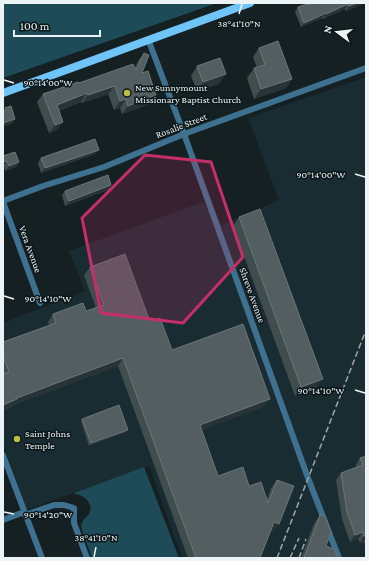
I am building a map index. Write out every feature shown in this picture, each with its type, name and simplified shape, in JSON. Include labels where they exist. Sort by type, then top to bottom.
[{"type":"main road","points":[[3,93],[250,3]]},
{"type":"street","name":"Shreve Avenue","points":[[148,39],[184,134],[303,464],[339,558]]},
{"type":"street","name":"Rosalie Street","points":[[3,202],[43,186],[104,166],[184,134],[366,68]]},
{"type":"street","name":"Vera Avenue","points":[[3,202],[40,303]]},
{"type":"street","points":[[3,455],[42,558]]},
{"type":"street","points":[[3,520],[42,510],[54,505],[64,505],[74,508],[74,523],[87,558]]},
{"type":"highlighted area","points":[[145,155],[211,162],[243,257],[183,323],[101,313],[82,218]]},
{"type":"shaded area","points":[[3,3],[217,3],[3,78]]},
{"type":"shaded area","points":[[366,77],[366,558],[182,558],[149,466],[29,509],[26,508],[3,444],[3,323],[85,291],[69,251],[203,202],[222,225],[279,200],[248,118]]},
{"type":"shaded area","points":[[144,467],[179,558],[92,558],[81,527],[83,520],[89,514],[90,507],[85,498],[74,493]]},
{"type":"building","points":[[313,3],[357,3],[349,6],[348,4],[304,23],[298,7]]},
{"type":"building","points":[[278,41],[292,79],[261,89],[254,68],[265,65],[259,48]]},
{"type":"building","points":[[144,53],[149,55],[142,73],[148,71],[156,95],[128,106],[126,99],[120,101],[115,86],[88,95],[87,93],[57,105],[63,122],[55,125],[43,94],[133,64],[136,70]]},
{"type":"building","points":[[220,58],[226,74],[203,82],[197,66]]},
{"type":"building","points":[[11,106],[15,119],[3,123],[3,111],[6,110],[5,108]]},
{"type":"building","points":[[95,139],[99,150],[45,168],[41,158]]},
{"type":"building","points":[[15,152],[19,162],[9,166],[7,161],[4,162],[3,156]]},
{"type":"building","points":[[108,175],[111,185],[69,201],[65,191]]},
{"type":"building","points":[[260,209],[323,379],[301,387],[239,217]]},
{"type":"building","points":[[125,254],[150,322],[160,318],[172,350],[243,324],[270,399],[200,425],[218,476],[243,467],[249,486],[261,482],[268,503],[277,480],[294,486],[279,524],[274,522],[260,558],[196,558],[123,358],[17,398],[3,405],[3,374],[9,372],[3,356],[3,342],[56,323],[53,314],[83,303],[86,311],[104,305],[90,267]]},
{"type":"building","points":[[119,405],[128,430],[91,443],[82,419]]},
{"type":"building","points":[[366,456],[366,536],[364,536],[363,532],[355,535],[347,512],[341,473],[363,465],[360,458]]},
{"type":"building","points":[[320,515],[325,516],[331,532],[326,546],[334,549],[338,558],[304,558]]},
{"type":"railway","points":[[277,558],[366,330]]},
{"type":"railway","points":[[290,558],[299,538]]},
{"type":"railway","points":[[299,558],[306,539]]},
{"type":"place","name":"New Sunnymount Missionary Baptist Church","points":[[127,93]]},
{"type":"place","name":"Saint Johns Temple","points":[[17,439]]}]
